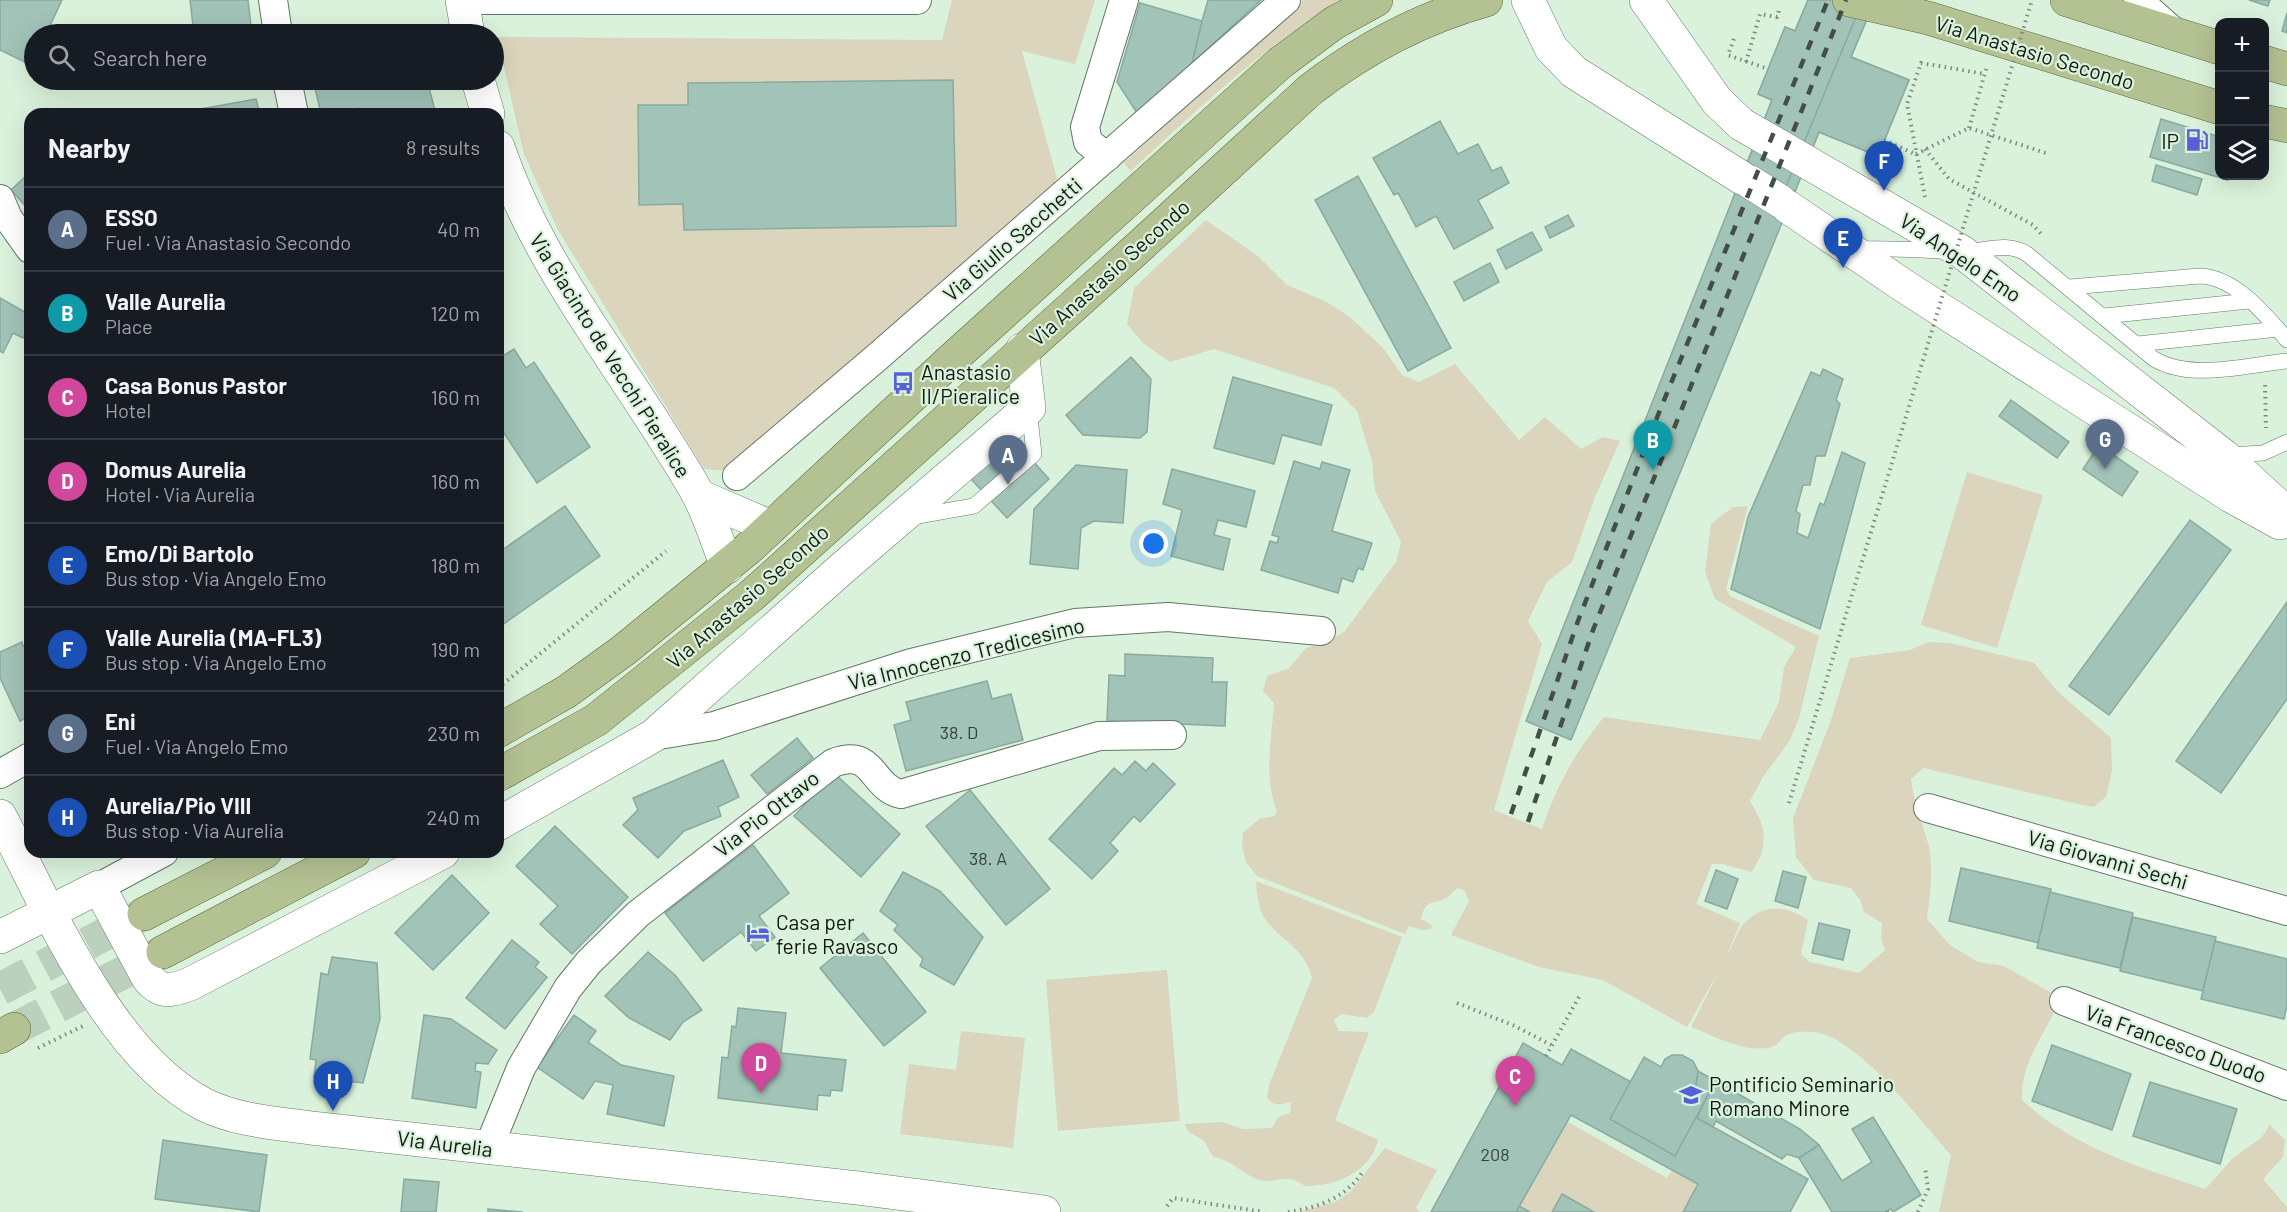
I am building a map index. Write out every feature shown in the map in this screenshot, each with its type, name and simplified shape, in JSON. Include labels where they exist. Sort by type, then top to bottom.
[{"type":"main road","name":"Via Anastasio Secondo","points":[[504,728],[566,693],[727,567],[951,360],[1280,63],[1334,23],[1376,0]]},
{"type":"main road","name":"Via Anastasio Secondo","points":[[504,772],[562,741],[623,701],[751,596],[1225,168],[1284,111],[1338,68],[1410,27],[1486,0]]},
{"type":"main road","name":"Via Anastasio Secondo","points":[[1849,0],[1938,21],[2215,106]]},
{"type":"main road","points":[[2067,0],[2215,46]]},
{"type":"main road","points":[[2269,63],[2287,69]]},
{"type":"main road","points":[[2269,122],[2287,126]]},
{"type":"main road","points":[[144,914],[253,858]]},
{"type":"main road","points":[[163,952],[343,858]]},
{"type":"street","points":[[273,0],[277,24]]},
{"type":"street","points":[[462,0],[466,24]]},
{"type":"street","points":[[483,0],[917,0]]},
{"type":"street","points":[[1107,157],[1088,142],[1085,127],[1124,0]]},
{"type":"street","name":"Via Giulio Sacchetti","points":[[737,476],[1286,0]]},
{"type":"street","points":[[1528,0],[1551,48],[1574,72],[1784,204],[2222,490],[2287,526]]},
{"type":"street","name":"Via Angelo Emo","points":[[1646,0],[1717,101],[1741,124],[1962,252],[2224,456],[2287,514]]},
{"type":"street","points":[[2138,0],[2177,35]]},
{"type":"street","points":[[289,90],[293,108]]},
{"type":"street","points":[[481,90],[486,108]]},
{"type":"street","name":"Via Giacinto de Vecchi Pieralice","points":[[504,163],[525,217],[552,267],[699,496],[727,567]]},
{"type":"street","points":[[0,199],[8,218],[24,241]]},
{"type":"street","name":"Via Innocenzo Tredicesimo","points":[[504,821],[653,736],[1029,408],[1022,350]]},
{"type":"street","name":"Via Giacinto de Vecchi Pieralice","points":[[699,496],[771,527]]},
{"type":"street","points":[[854,503],[891,526]]},
{"type":"street","name":"Via Innocenzo Tredicesimo","points":[[653,736],[714,726],[911,663],[1075,623],[1168,616],[1321,631]]},
{"type":"street","name":"Via Pio Ottavo","points":[[488,1149],[522,1068],[568,988],[589,962],[638,914],[833,763],[847,759],[860,760],[885,785],[900,794],[1099,736],[1172,735]]},
{"type":"street","points":[[0,774],[24,760]]},
{"type":"street","name":"Via Giovanni Sechi","points":[[1928,808],[2287,911]]},
{"type":"street","name":"Via Aurelia","points":[[0,816],[108,1013],[159,1072],[194,1098],[227,1114],[253,1120],[488,1149],[980,1208],[1044,1212]]},
{"type":"street","points":[[0,937],[153,858]]},
{"type":"street","points":[[99,887],[148,978],[158,988],[171,991],[190,984],[432,858]]},
{"type":"street","name":"Via Francesco Duodo","points":[[2064,1001],[2287,1086]]},
{"type":"lane","points":[[1850,249],[1911,248],[1962,252],[2000,247],[2022,250],[2167,366],[2189,369],[2287,361]]},
{"type":"lane","points":[[2070,287],[2206,276],[2229,284],[2283,335]]},
{"type":"lane","points":[[2104,316],[2249,301]]},
{"type":"lane","points":[[2138,344],[2283,335]]},
{"type":"lane","points":[[2224,456],[2263,453],[2287,442]]},
{"type":"path","points":[[1789,803],[2032,0]]},
{"type":"path","points":[[1746,62],[1760,14],[1777,17],[1780,7]]},
{"type":"path","points":[[1734,39],[1728,55],[1768,69]]},
{"type":"path","points":[[1925,193],[1907,104],[1921,63],[1985,74]]},
{"type":"path","points":[[1969,129],[1987,66]]},
{"type":"path","points":[[1916,154],[1969,129],[2049,154]]},
{"type":"path","points":[[1884,140],[1916,154]]},
{"type":"path","points":[[1925,149],[1949,179],[2033,225],[2047,241]]},
{"type":"path","points":[[2264,375],[2266,432]]},
{"type":"path","points":[[504,683],[666,551]]},
{"type":"path","points":[[1545,1056],[1579,998]]},
{"type":"path","points":[[1457,1003],[1515,1026],[1551,1045]]},
{"type":"path","points":[[16,1039],[108,1013]]},
{"type":"path","points":[[1918,1212],[1928,1190],[1925,1167]]},
{"type":"path","points":[[1288,1212],[1331,1201],[1348,1191],[1364,1170]]},
{"type":"path","points":[[1167,1206],[1173,1198],[1264,1212]]},
{"type":"shaded area","points":[[952,0],[1095,0],[1075,64],[1022,51],[1058,182],[731,471],[704,469],[558,230],[524,154],[504,67],[504,37],[942,40]],"holes":[[[953,80],[955,226],[684,230],[683,204],[639,205],[638,105],[688,105],[688,83]]]},
{"type":"shaded area","points":[[1303,0],[1339,0],[1257,59],[1131,171],[1124,163]]},
{"type":"shaded area","points":[[1206,220],[1259,257],[1287,285],[1325,301],[1350,317],[1383,348],[1402,375],[1419,382],[1455,364],[1519,440],[1545,417],[1581,449],[1603,437],[1620,441],[1595,497],[1572,562],[1547,582],[1528,621],[1542,644],[1494,810],[1542,829],[1568,770],[1584,743],[1604,717],[1760,740],[1779,702],[1784,667],[1796,647],[1715,599],[1705,572],[1711,524],[1733,507],[1748,506],[1726,589],[1730,596],[1819,636],[1799,718],[1790,740],[1763,777],[1750,801],[1760,820],[1764,836],[1757,862],[1752,872],[1722,864],[1712,864],[1696,904],[1740,923],[1727,955],[1741,928],[1750,918],[1766,910],[1774,909],[1792,911],[1808,920],[1801,954],[1810,962],[1859,973],[1885,950],[1881,939],[1882,923],[1864,912],[1860,900],[1851,888],[1814,880],[1796,857],[1793,818],[1830,723],[1850,658],[1910,650],[1928,642],[1950,643],[2034,663],[2058,692],[2111,738],[2112,771],[2106,797],[2094,807],[1923,768],[1911,779],[1930,852],[1931,881],[1927,919],[1950,945],[1978,962],[2004,966],[2050,992],[2053,1015],[2027,1066],[2022,1100],[2043,1117],[2086,1144],[2132,1164],[2205,1189],[2234,1157],[2261,1138],[2270,1125],[2285,1140],[2283,1157],[2263,1179],[2287,1207],[2287,1212],[1939,1212],[1951,1155],[1887,1082],[1848,1047],[1829,1036],[1805,1032],[1785,1036],[1771,1047],[1751,1048],[1730,1043],[1691,1027],[1719,971],[1687,1027],[1603,980],[1539,967],[1451,935],[1469,901],[1464,890],[1458,888],[1446,898],[1430,903],[1425,908],[1421,919],[1432,925],[1431,929],[1423,930],[1409,926],[1405,934],[1257,876],[1246,862],[1242,846],[1243,833],[1259,819],[1275,816],[1277,811],[1269,771],[1274,703],[1263,691],[1267,676],[1288,669],[1306,648],[1329,641],[1345,631],[1396,562],[1401,542],[1375,491],[1372,461],[1357,411],[1334,388],[1214,349],[1170,362],[1144,344],[1127,324],[1134,288]]},
{"type":"shaded area","points":[[1967,472],[2043,495],[1997,648],[1921,625]]},
{"type":"shaded area","points":[[1256,881],[1402,937],[1374,1012],[1367,1018],[1342,1014],[1334,1020],[1339,1031],[1368,1032],[1335,1120],[1378,1140],[1368,1161],[1359,1169],[1328,1184],[1305,1186],[1292,1179],[1267,1181],[1254,1178],[1226,1161],[1213,1157],[1204,1141],[1188,1131],[1185,1124],[1222,1122],[1243,1129],[1272,1128],[1278,1117],[1290,1113],[1291,1102],[1275,1104],[1267,1098],[1269,1085],[1312,978],[1304,959],[1265,919],[1259,906]]},
{"type":"shaded area","points":[[1167,970],[1180,1121],[1058,1131],[1046,980]]},
{"type":"shaded area","points":[[961,1031],[1025,1038],[1013,1148],[900,1134],[909,1064],[956,1070]]},
{"type":"shaded area","points":[[1566,1121],[1667,1178],[1672,1170],[1698,1184],[1683,1212],[1594,1212],[1562,1194],[1552,1212],[1530,1212],[1519,1206]]},
{"type":"shaded area","points":[[1385,1148],[1437,1170],[1416,1208],[1420,1212],[1298,1212],[1335,1202],[1350,1192]]},
{"type":"building","points":[[0,0],[62,0],[51,24],[24,24],[24,62],[0,50]]},
{"type":"building","points":[[190,0],[248,0],[251,24],[193,24]]},
{"type":"building","points":[[1208,0],[1261,0],[1192,63],[1202,21]]},
{"type":"building","points":[[1808,0],[1825,0],[1742,201],[1733,198],[1772,100],[1758,94],[1785,27],[1795,31]]},
{"type":"building","points":[[1808,0],[1875,0],[1851,57],[1909,80],[1878,156],[1819,132],[1571,740],[1526,721],[1772,100],[1758,94],[1785,27],[1795,31]]},
{"type":"building","points":[[1863,0],[1875,0],[1851,57],[1909,80],[1878,156],[1819,132],[1784,219],[1774,215]]},
{"type":"building","points":[[2249,0],[2270,0],[2268,6]]},
{"type":"building","points":[[1140,3],[1202,21],[1192,63],[1137,113],[1117,82]]},
{"type":"building","points":[[2287,13],[2287,33],[2282,31]]},
{"type":"building","points":[[953,80],[956,226],[684,230],[683,204],[639,205],[638,105],[688,105],[688,83]]},
{"type":"building","points":[[315,90],[430,90],[434,108],[358,108],[320,108]]},
{"type":"building","points":[[256,99],[258,108],[206,108]]},
{"type":"building","points":[[2161,119],[2215,135],[2215,176],[2150,157]]},
{"type":"building","points":[[1440,121],[1458,154],[1478,144],[1492,171],[1501,167],[1509,183],[1478,200],[1493,228],[1454,249],[1436,216],[1416,227],[1398,193],[1394,195],[1373,158]]},
{"type":"building","points":[[2156,165],[2202,179],[2197,195],[2152,181]]},
{"type":"building","points":[[1358,176],[1451,348],[1408,371],[1315,200]]},
{"type":"building","points":[[24,178],[24,204],[11,190]]},
{"type":"building","points":[[1568,215],[1574,226],[1550,238],[1545,227]]},
{"type":"building","points":[[1532,232],[1542,250],[1506,269],[1497,250]]},
{"type":"building","points":[[1490,263],[1499,282],[1464,301],[1454,282]]},
{"type":"building","points":[[0,298],[24,312],[24,336],[23,338],[13,333],[3,353],[0,351]]},
{"type":"building","points":[[514,349],[526,368],[534,362],[590,447],[537,483],[504,433],[504,355]]},
{"type":"building","points":[[1131,357],[1151,379],[1147,432],[1140,438],[1083,435],[1066,415]]},
{"type":"building","points":[[1823,369],[1843,379],[1836,400],[1840,404],[1825,456],[1816,456],[1810,485],[1803,485],[1796,511],[1800,514],[1797,533],[1808,538],[1820,503],[1824,505],[1842,452],[1865,463],[1820,629],[1731,589],[1748,517],[1811,372],[1820,376]]},
{"type":"building","points":[[1233,377],[1332,405],[1321,445],[1282,435],[1274,464],[1214,448]]},
{"type":"building","points":[[2011,400],[2069,442],[2057,458],[1999,416]]},
{"type":"building","points":[[1014,440],[1049,479],[1007,518],[971,479]]},
{"type":"building","points":[[2099,445],[2138,472],[2122,496],[2083,469]]},
{"type":"building","points":[[1294,461],[1320,469],[1322,462],[1350,470],[1332,531],[1372,543],[1363,570],[1358,568],[1353,582],[1342,578],[1338,593],[1261,570],[1270,541],[1277,543],[1279,537],[1272,535]]},
{"type":"building","points":[[1076,465],[1127,470],[1123,523],[1094,521],[1081,528],[1078,569],[1030,564],[1034,509]]},
{"type":"building","points":[[1172,469],[1255,491],[1246,527],[1218,520],[1214,535],[1230,539],[1223,570],[1171,556],[1182,510],[1163,504]]},
{"type":"building","points":[[565,506],[600,556],[504,624],[504,549]]},
{"type":"building","points":[[2190,520],[2231,550],[2109,715],[2069,686]]},
{"type":"building","points":[[2287,602],[2287,699],[2221,793],[2176,761]]},
{"type":"building","points":[[22,642],[24,646],[24,719],[20,721],[0,678],[0,652]]},
{"type":"building","points":[[1125,654],[1213,658],[1212,682],[1227,682],[1225,726],[1107,721],[1109,675],[1125,676]]},
{"type":"building","points":[[987,681],[992,699],[1011,694],[1023,740],[906,771],[894,725],[911,720],[906,702]]},
{"type":"building","points":[[797,738],[813,758],[767,794],[751,775]]},
{"type":"building","points":[[723,760],[739,797],[718,807],[721,816],[684,831],[658,858],[623,825],[638,810],[633,798]]},
{"type":"building","points":[[1135,761],[1146,771],[1153,763],[1175,784],[1140,822],[1134,816],[1110,843],[1118,851],[1092,879],[1049,839],[1114,768],[1122,775]]},
{"type":"building","points":[[834,773],[900,834],[861,877],[794,816]]},
{"type":"building","points":[[970,790],[1050,889],[1006,925],[926,826]]},
{"type":"building","points":[[555,826],[628,897],[572,954],[540,924],[558,906],[516,866]]},
{"type":"building","points":[[753,845],[789,893],[759,916],[775,937],[756,951],[741,932],[703,961],[665,913]]},
{"type":"building","points":[[1961,868],[2051,889],[2039,943],[1949,921]]},
{"type":"building","points":[[1716,870],[1738,879],[1727,909],[1705,901]]},
{"type":"building","points":[[1783,871],[1806,877],[1798,908],[1775,901]]},
{"type":"building","points":[[903,872],[940,891],[983,937],[954,985],[920,966],[923,959],[894,930],[898,925],[880,911]]},
{"type":"building","points":[[452,875],[489,913],[433,970],[395,933]]},
{"type":"building","points":[[2050,892],[2133,913],[2120,968],[2037,948]]},
{"type":"building","points":[[2133,917],[2216,937],[2203,991],[2120,971]]},
{"type":"building","points":[[1819,923],[1850,930],[1843,960],[1812,953]]},
{"type":"building","points":[[863,933],[926,1012],[884,1046],[820,968]]},
{"type":"building","points":[[512,940],[539,962],[535,967],[547,977],[505,1029],[466,998]]},
{"type":"building","points":[[2215,941],[2287,959],[2287,1005],[2284,1019],[2201,999]]},
{"type":"building","points":[[648,952],[675,975],[702,1010],[683,1022],[670,1040],[629,1018],[605,996]]},
{"type":"building","points":[[332,957],[377,963],[380,1019],[363,1083],[314,1077],[316,1060],[310,1059],[321,973],[328,975]]},
{"type":"building","points":[[738,1008],[786,1013],[781,1053],[846,1060],[842,1091],[831,1090],[830,1096],[818,1095],[817,1110],[718,1098],[722,1057],[728,1058],[732,1026],[736,1027]]},
{"type":"building","points":[[424,1015],[451,1019],[497,1050],[488,1064],[476,1063],[475,1071],[481,1072],[476,1108],[412,1098]]},
{"type":"building","points":[[574,1015],[596,1031],[588,1042],[621,1065],[674,1076],[664,1126],[607,1114],[613,1085],[595,1081],[583,1099],[537,1067]]},
{"type":"building","points":[[1523,1043],[1562,1065],[1571,1049],[1808,1179],[1790,1212],[1683,1212],[1698,1184],[1571,1115],[1516,1212],[1431,1212]]},
{"type":"building","points":[[2052,1045],[2131,1074],[2112,1130],[2032,1101]]},
{"type":"building","points":[[1672,1055],[1682,1055],[1693,1061],[1698,1071],[1696,1086],[1709,1093],[1675,1156],[1610,1119],[1644,1057],[1661,1067],[1665,1059]]},
{"type":"building","points":[[1698,1071],[1800,1129],[1819,1145],[1799,1158],[1787,1154],[1782,1159],[1716,1121],[1713,1127],[1697,1118],[1709,1093],[1696,1086]]},
{"type":"building","points":[[2150,1082],[2237,1109],[2220,1164],[2133,1136]]},
{"type":"building","points":[[1873,1117],[1921,1195],[1893,1212],[1891,1209],[1885,1212],[1832,1212],[1799,1158],[1819,1145],[1842,1181],[1872,1162],[1852,1129]]},
{"type":"building","points":[[163,1140],[267,1155],[259,1212],[155,1199]]},
{"type":"building","points":[[404,1179],[439,1182],[436,1212],[401,1212]]},
{"type":"building","points":[[1562,1194],[1594,1212],[1552,1212]]},
{"type":"building","points":[[1519,1206],[1530,1212],[1516,1212]]},
{"type":"building","points":[[488,1209],[523,1212],[488,1212]]},
{"type":"tunnel","points":[[0,989],[144,914]]},
{"type":"tunnel","points":[[14,1029],[163,952]]},
{"type":"railway","points":[[1511,814],[1578,621],[1660,410],[1828,0]]},
{"type":"railway","points":[[1528,822],[1593,630],[1846,0]]},
{"type":"place","name":"IP","points":[[2197,140]]},
{"type":"place","name":"Valle Aurelia (MA-FL3)","points":[[1884,191]]},
{"type":"place","name":"Emo/Di Bartolo","points":[[1843,268]]},
{"type":"place","name":"Anastasio II/Pieralice","points":[[903,383]]},
{"type":"place","name":"Eni","points":[[2105,469]]},
{"type":"place","name":"Valle Aurelia","points":[[1653,470]]},
{"type":"place","name":"ESSO","points":[[1008,485]]},
{"type":"place","name":"Casa per ferie Ravasco","points":[[758,933]]},
{"type":"place","name":"Domus Aurelia","points":[[761,1093]]},
{"type":"place","name":"Pontificio Seminario Romano Minore","points":[[1691,1095]]},
{"type":"place","name":"Casa Bonus Pastor","points":[[1515,1106]]},
{"type":"place","name":"Aurelia/Pio VIII","points":[[333,1111]]}]
